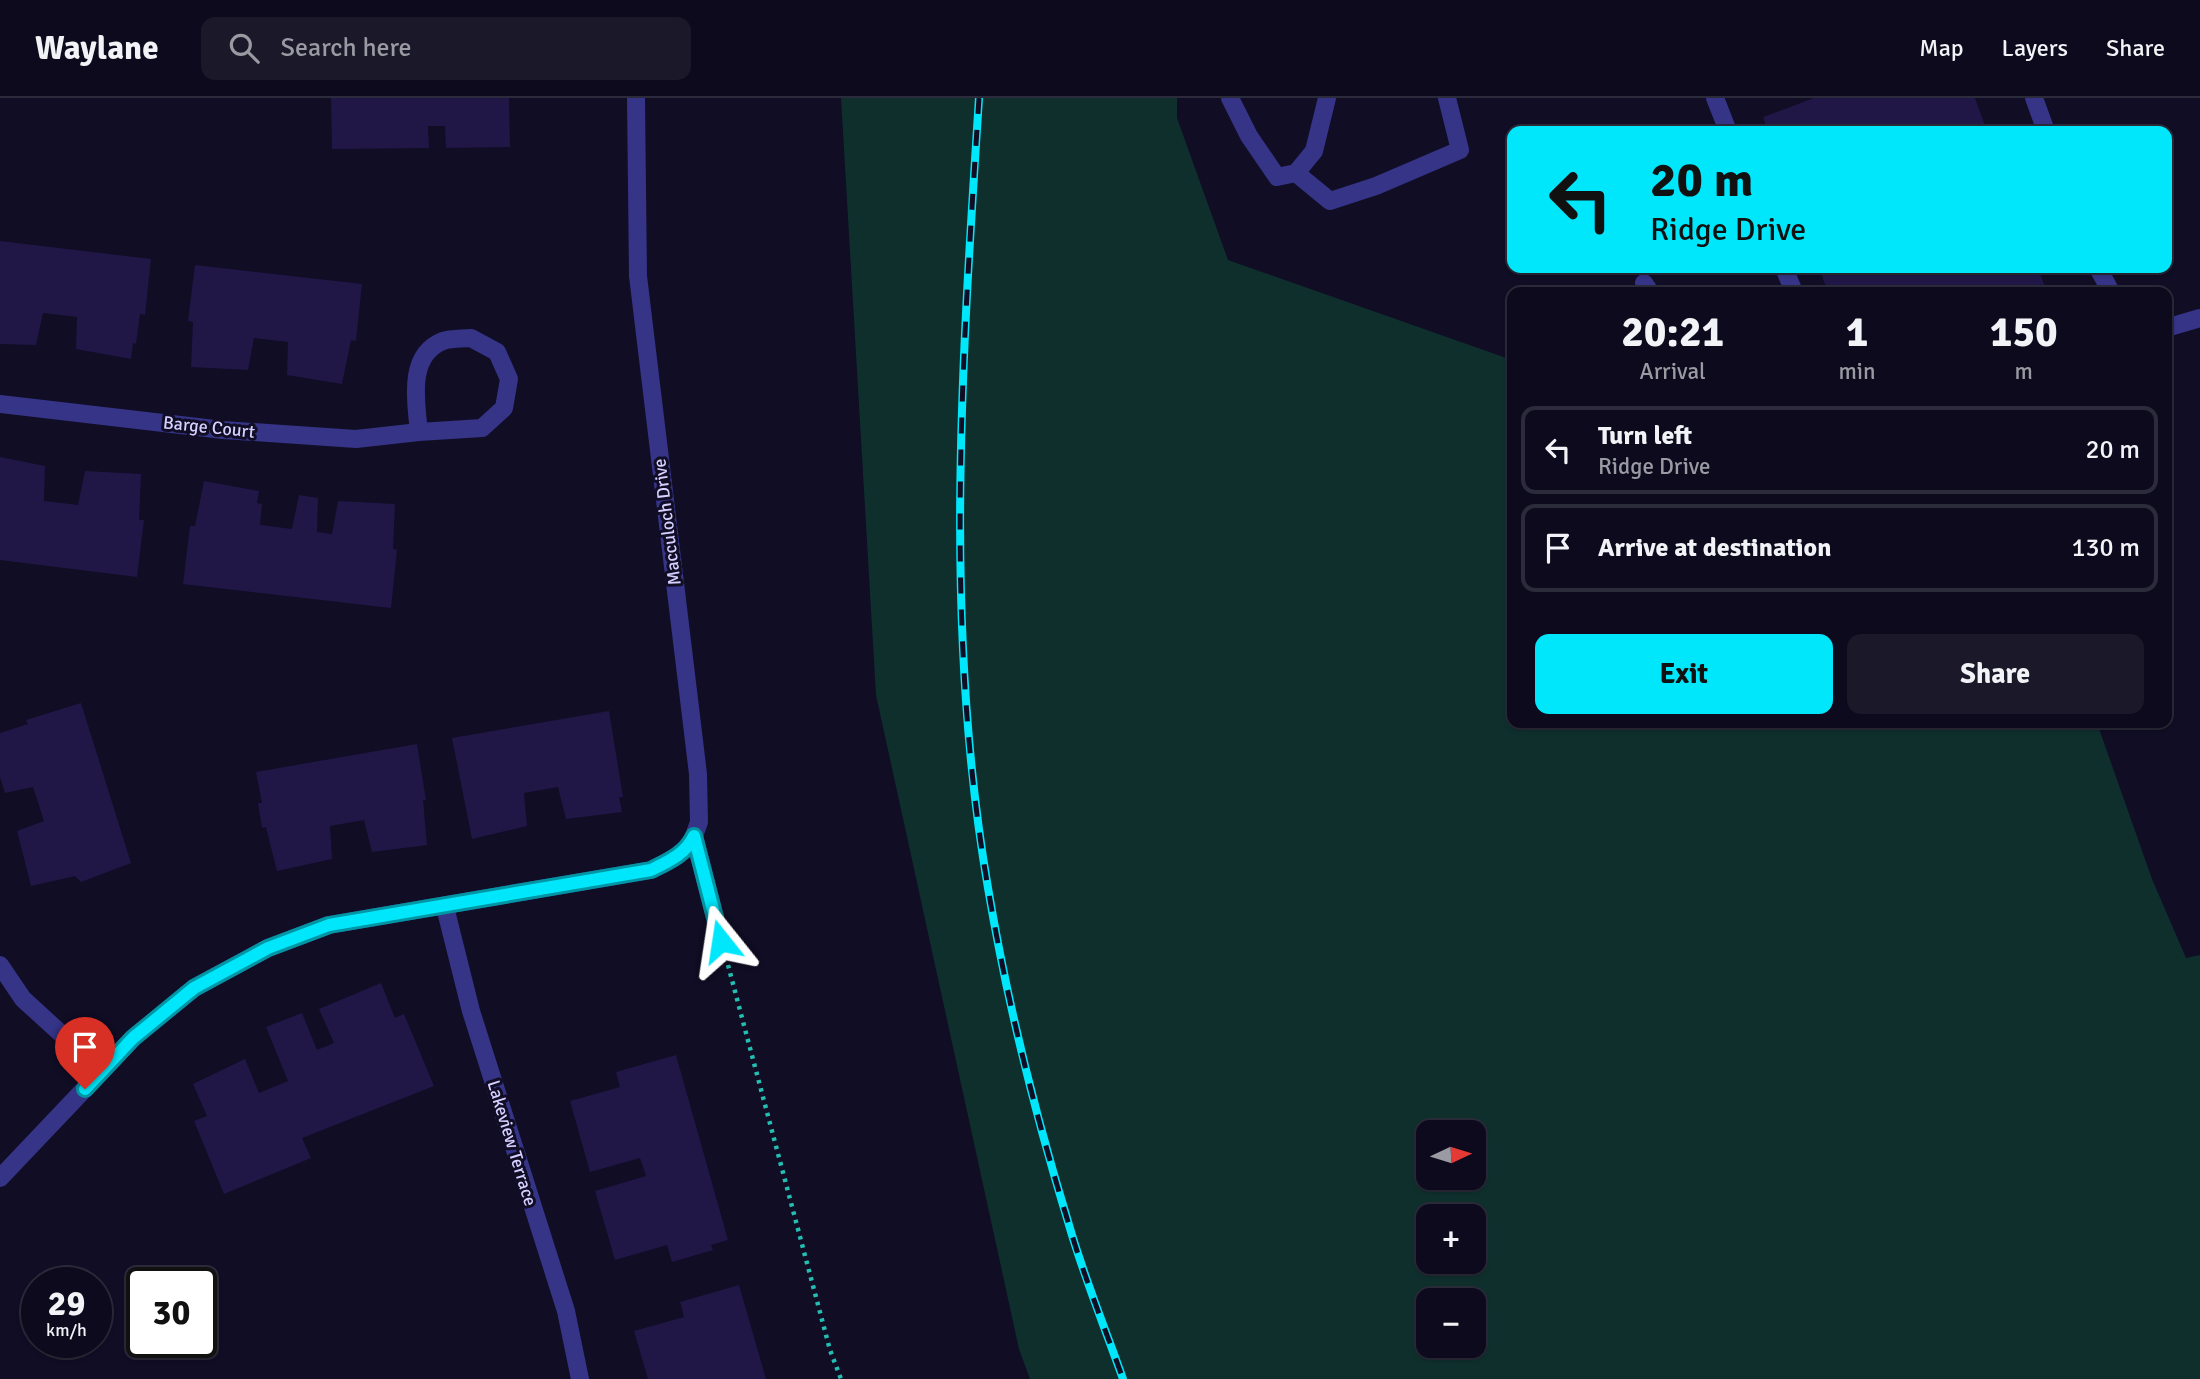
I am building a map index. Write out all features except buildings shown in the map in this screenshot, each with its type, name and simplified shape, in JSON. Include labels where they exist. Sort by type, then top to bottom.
[{"type":"street","name":"Macculoch Drive","points":[[636,98],[638,276],[698,774],[699,822],[694,836],[721,941]]},
{"type":"street","points":[[1230,98],[1249,136],[1277,177],[1296,173],[1314,151],[1327,98]]},
{"type":"street","points":[[1296,173],[1330,201],[1376,186],[1460,150],[1447,98]]},
{"type":"street","points":[[1714,98],[1726,126]]},
{"type":"street","points":[[2034,98],[2044,126]]},
{"type":"street","points":[[2172,326],[2200,318]]},
{"type":"street","name":"Barge Court","points":[[0,404],[223,430],[356,439],[482,428],[504,408],[509,379],[497,352],[471,338],[442,342],[420,362],[414,391],[419,432]]},
{"type":"street","points":[[0,1178],[133,1038],[194,988],[268,948],[329,925],[651,870],[690,845],[694,836]]},
{"type":"street","name":"Lakeview Terrace","points":[[445,907],[471,1011],[566,1311],[580,1379]]},
{"type":"street","points":[[0,965],[23,999],[102,1071]]},
{"type":"path","points":[[721,941],[830,1350],[841,1379]]},
{"type":"green space","points":[[841,98],[1177,98],[1177,118],[1228,260],[1507,358],[1507,728],[2099,728],[2152,879],[2186,958],[2200,955],[2200,1379],[1030,1379],[1019,1349],[876,695]]},
{"type":"railway","points":[[979,98],[967,295],[960,493],[965,691],[974,790],[996,930],[1033,1099],[1075,1244],[1123,1379]]},
{"type":"route","points":[[85,1089],[133,1038],[194,988],[268,948],[329,925],[651,870],[690,845],[694,836],[721,941]]}]
